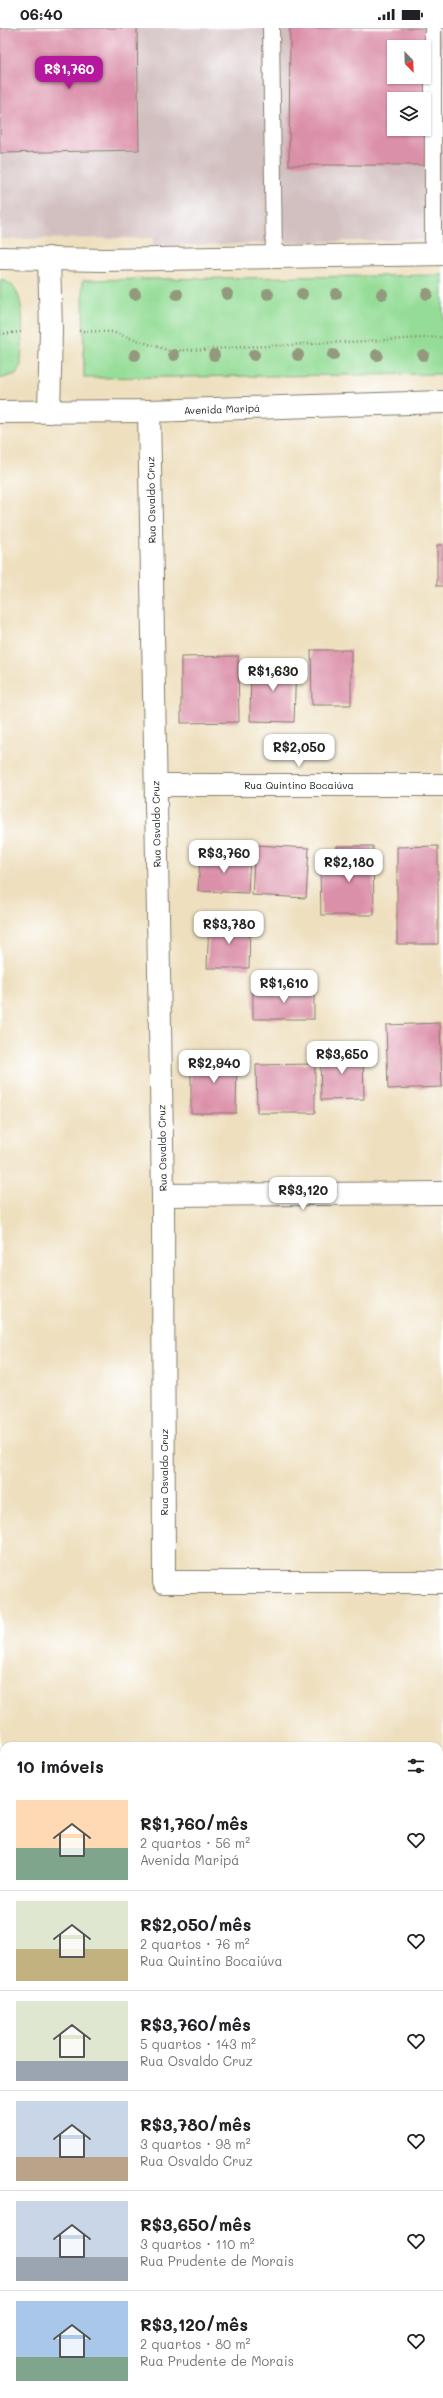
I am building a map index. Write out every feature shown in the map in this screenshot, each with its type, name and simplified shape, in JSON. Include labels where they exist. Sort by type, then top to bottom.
[{"type":"street","points":[[0,258],[103,260],[438,254]]},
{"type":"street","points":[[49,258],[51,330],[49,412]]},
{"type":"street","name":"Avenida Maripá","points":[[0,412],[149,411],[443,402]]},
{"type":"street","name":"Rua Osvaldo Cruz","points":[[149,411],[163,1195],[164,1582],[443,1582]]},
{"type":"street","name":"Rua Quintino Bocaiúva","points":[[156,785],[443,785]]},
{"type":"street","points":[[163,1195],[443,1193]]},
{"type":"lane","points":[[271,28],[274,258]]},
{"type":"lane","points":[[434,28],[438,254]]},
{"type":"path","points":[[0,334],[51,330],[112,332],[170,351],[443,337]]},
{"type":"shaded area","points":[[0,28],[443,28],[443,239],[153,246],[153,238],[0,239]]},
{"type":"green space","points":[[443,275],[443,374],[84,378],[83,280]]},
{"type":"green space","points":[[0,280],[10,284],[16,291],[20,302],[23,329],[21,365],[16,374],[0,379]]},
{"type":"building","points":[[0,28],[137,28],[139,150],[0,153]]},
{"type":"building","points":[[290,28],[430,28],[430,40],[387,40],[387,84],[430,84],[430,92],[387,92],[387,136],[429,136],[429,165],[289,165]]},
{"type":"building","points":[[437,545],[443,545],[443,586],[437,586]]},
{"type":"building","points":[[311,650],[351,650],[351,705],[312,705]]},
{"type":"building","points":[[238,656],[239,722],[181,723],[181,657]]},
{"type":"building","points":[[251,662],[296,663],[294,722],[250,721]]},
{"type":"building","points":[[255,845],[309,848],[306,898],[252,895]]},
{"type":"building","points":[[337,846],[373,846],[374,915],[321,915],[320,871],[337,871]]},
{"type":"building","points":[[438,846],[438,944],[397,944],[397,847]]},
{"type":"building","points":[[200,855],[250,857],[248,893],[198,891]]},
{"type":"building","points":[[209,922],[250,923],[249,968],[207,968]]},
{"type":"building","points":[[253,989],[314,989],[314,1019],[253,1019]]},
{"type":"building","points":[[440,1023],[442,1087],[388,1089],[386,1025]]},
{"type":"building","points":[[363,1050],[364,1099],[321,1100],[320,1051]]},
{"type":"building","points":[[191,1054],[237,1055],[236,1113],[191,1113]]},
{"type":"building","points":[[315,1064],[315,1113],[257,1113],[256,1065]]}]
